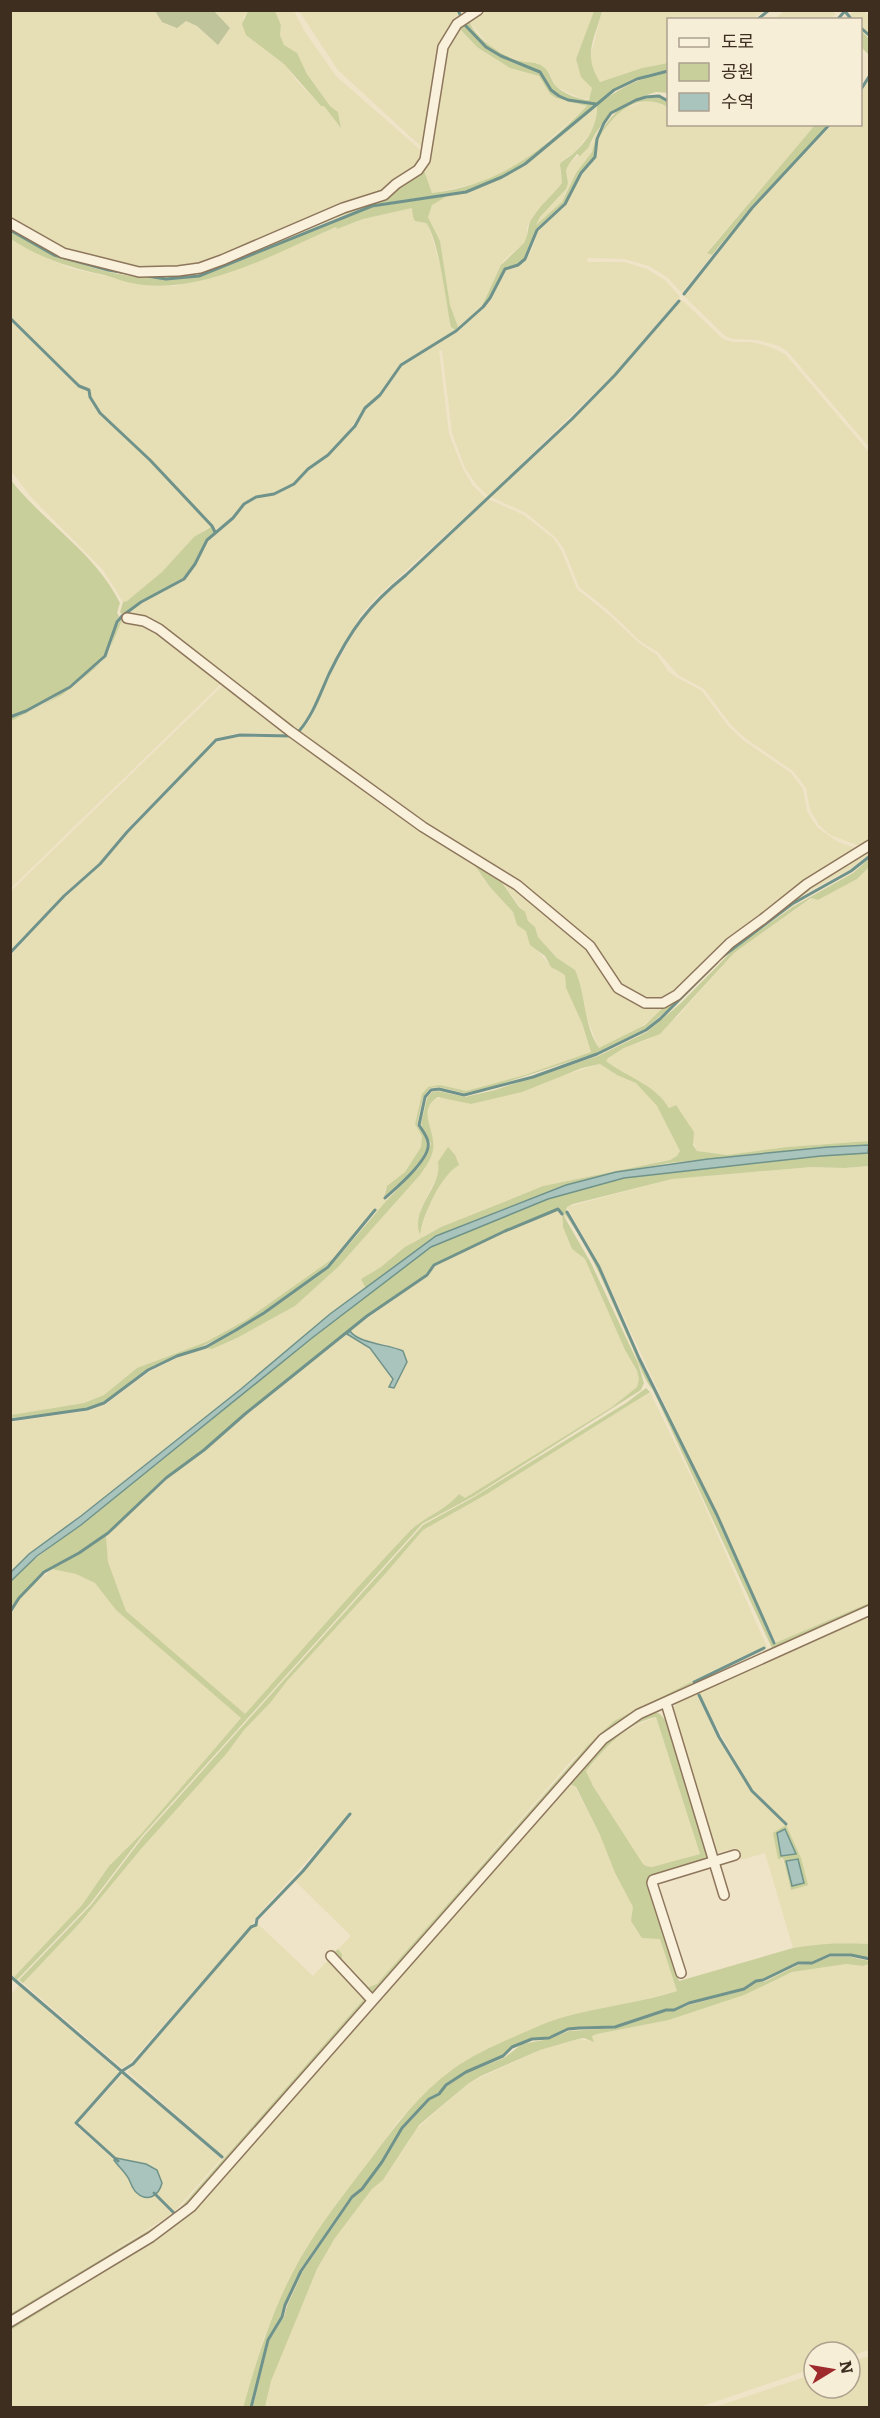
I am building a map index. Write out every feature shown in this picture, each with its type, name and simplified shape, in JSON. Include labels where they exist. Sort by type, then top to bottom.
[{"type":"street","points":[[10,223],[63,254],[140,272],[178,271],[200,268],[222,260],[343,208],[384,195],[418,170],[425,160],[443,47],[457,24],[478,10]]},
{"type":"street","points":[[127,618],[144,621],[159,629],[290,730],[430,832],[518,885],[590,946],[618,988],[645,1004],[663,1003],[677,995],[730,943],[763,920],[807,884],[870,845]]},
{"type":"street","points":[[10,2322],[182,2216],[603,1739],[629,1720],[870,1610]]},
{"type":"street","points":[[666,1703],[724,1896]]},
{"type":"street","points":[[681,1973],[652,1883],[656,1878],[735,1855]]},
{"type":"street","points":[[332,1956],[372,2000]]},
{"type":"shaded area","points":[[10,11],[155,11],[162,22],[186,21],[197,26],[218,45],[230,28],[214,11],[248,11],[243,18],[254,40],[284,64],[297,81],[321,106],[332,113],[341,125],[338,112],[330,106],[307,74],[297,53],[284,45],[280,35],[281,25],[275,11],[294,11],[305,32],[336,76],[425,154],[424,159],[384,194],[200,266],[140,270],[63,252],[11,222]]},
{"type":"shaded area","points":[[299,11],[457,11],[461,20],[449,33],[426,151],[338,70]]},
{"type":"shaded area","points":[[479,11],[594,11],[576,59],[581,77],[593,88],[591,98],[582,99],[557,87],[548,71],[537,63],[519,61],[492,48],[469,22],[468,17]]},
{"type":"shaded area","points":[[602,11],[764,11],[754,18],[667,18],[667,63],[642,68],[600,82],[592,70],[590,58]]},
{"type":"shaded area","points":[[784,11],[832,11],[836,14],[831,18],[776,18]]},
{"type":"shaded area","points":[[854,11],[864,11],[869,16],[869,34],[862,26],[862,18],[854,18],[850,15]]},
{"type":"shaded area","points":[[459,28],[477,47],[510,68],[539,76],[550,94],[556,98],[587,106],[539,149],[514,167],[479,183],[432,193],[422,165],[444,48]]},
{"type":"shaded area","points":[[869,78],[869,447],[787,351],[779,346],[758,340],[733,339],[725,336],[684,296],[753,209],[831,126],[862,126],[862,91]]},
{"type":"shaded area","points":[[649,100],[667,107],[667,126],[814,126],[707,252],[712,255],[682,293],[667,277],[649,266],[624,259],[587,258],[588,262],[624,262],[647,269],[665,280],[680,297],[614,374],[488,496],[465,468],[452,433],[442,351],[439,350],[449,434],[463,469],[473,486],[486,498],[361,614],[329,672],[308,718],[295,733],[179,642],[124,616],[141,603],[184,580],[196,565],[208,541],[234,519],[244,505],[257,498],[275,495],[295,485],[309,470],[329,456],[356,426],[366,409],[381,396],[402,366],[457,332],[484,307],[491,299],[506,270],[519,266],[526,260],[538,231],[566,204],[583,172],[596,158],[598,139],[610,120],[625,108]]},
{"type":"shaded area","points":[[597,105],[596,122],[590,133],[575,152],[563,160],[560,170],[562,183],[533,216],[527,227],[527,238],[524,243],[504,260],[482,306],[458,327],[450,305],[440,241],[428,217],[430,209],[435,202],[447,196],[467,192],[502,178],[526,165]]},
{"type":"shaded area","points":[[600,129],[592,152],[576,173],[561,203],[535,227],[540,217],[559,197],[568,183],[566,170],[569,164],[592,143],[595,134]]},
{"type":"shaded area","points":[[412,208],[428,226],[431,234],[443,276],[451,327],[455,330],[400,364],[380,394],[364,408],[347,433],[327,454],[307,468],[294,483],[274,493],[248,500],[232,517],[215,530],[151,459],[100,412],[91,397],[90,389],[79,386],[11,317],[11,239],[31,251],[70,268],[143,285],[175,286],[214,277],[336,227],[337,229],[363,219]]},
{"type":"shaded area","points":[[682,300],[723,339],[768,346],[785,354],[869,452],[869,843],[862,847],[830,835],[819,825],[810,810],[806,788],[793,771],[745,738],[731,725],[704,689],[678,675],[659,653],[640,641],[610,612],[579,587],[564,549],[555,537],[526,513],[491,497],[616,376]]},
{"type":"shaded area","points":[[10,319],[78,387],[88,390],[89,398],[99,413],[150,460],[211,527],[204,530],[162,572],[127,601],[123,602],[103,570],[32,498],[11,471]]},
{"type":"shaded area","points":[[488,499],[524,515],[554,539],[577,589],[639,643],[657,655],[668,671],[702,691],[729,727],[743,740],[791,773],[803,789],[807,811],[817,827],[838,842],[859,849],[820,873],[683,988],[658,1002],[626,993],[589,943],[463,851],[297,735],[310,720],[331,673],[364,616]]},
{"type":"shaded area","points":[[123,618],[143,622],[224,681],[11,888],[11,721],[62,695],[106,658]]},
{"type":"shaded area","points":[[226,682],[292,734],[239,733],[215,739],[126,830],[99,863],[63,895],[11,950],[11,891]]},
{"type":"shaded area","points":[[240,737],[295,737],[471,860],[490,887],[513,912],[517,924],[526,931],[534,947],[555,970],[565,975],[566,988],[582,1023],[591,1052],[525,1075],[466,1091],[432,1086],[422,1094],[415,1123],[422,1136],[421,1147],[405,1172],[385,1189],[384,1197],[387,1200],[377,1212],[374,1210],[335,1257],[246,1320],[206,1342],[137,1368],[104,1395],[84,1403],[11,1415],[11,955],[65,897],[101,865],[128,833],[209,748],[217,742]]},
{"type":"shaded area","points":[[869,847],[869,854],[850,869],[809,891],[806,888]]},
{"type":"shaded area","points":[[869,867],[869,1141],[787,1147],[727,1155],[697,1151],[675,1105],[670,1108],[657,1093],[639,1081],[624,1075],[606,1061],[607,1058],[624,1048],[650,1039],[678,1016],[734,953],[812,898],[818,900],[857,879]]},
{"type":"shaded area","points":[[496,874],[589,948],[620,992],[666,1005],[638,1029],[599,1049],[586,1016],[578,980],[538,937],[535,927],[528,922],[522,909]]},
{"type":"shaded area","points":[[600,1064],[617,1075],[636,1082],[657,1106],[681,1151],[670,1160],[543,1186],[441,1227],[413,1242],[381,1267],[361,1279],[366,1289],[330,1314],[241,1389],[81,1516],[29,1554],[11,1572],[11,1422],[87,1411],[105,1405],[149,1372],[177,1358],[206,1348],[212,1349],[237,1338],[295,1306],[338,1267],[420,1175],[432,1155],[430,1126],[427,1121],[428,1105],[432,1100],[444,1097],[471,1104]],"holes":[[[450,1170],[430,1201],[420,1233],[420,1211],[440,1171]]]},
{"type":"shaded area","points":[[869,1166],[869,1603],[776,1643],[601,1268],[567,1207],[672,1179],[812,1167]]},
{"type":"shaded area","points":[[558,1210],[572,1249],[585,1259],[637,1372],[639,1379],[637,1387],[612,1407],[465,1499],[459,1494],[452,1502],[418,1524],[380,1563],[245,1715],[126,1611],[108,1562],[106,1535],[154,1489],[347,1334],[370,1347],[395,1382],[403,1372],[404,1351],[384,1344],[372,1344],[353,1335],[350,1331],[427,1275],[435,1266],[505,1231]]},
{"type":"shaded area","points":[[650,1392],[698,1491],[767,1647],[614,1721],[571,1761],[373,1987],[370,1987],[342,1961],[342,1954],[338,1949],[351,1936],[295,1881],[352,1815],[350,1813],[129,2064],[122,2068],[23,1983],[79,1924],[141,1849],[227,1753],[244,1730],[423,1530],[487,1494]]},
{"type":"shaded area","points":[[52,1569],[76,1574],[95,1583],[116,1610],[241,1718],[142,1833],[109,1866],[82,1905],[14,1977],[10,1975],[10,1614],[27,1590]]},
{"type":"shaded area","points":[[869,1614],[869,1944],[845,1943],[793,1948],[765,1853],[741,1860],[736,1848],[716,1853],[672,1709],[679,1700]],"holes":[[[699,1695],[750,1786],[787,1823],[786,1825],[751,1791],[717,1736]],[[785,1825],[801,1858],[791,1890],[782,1858],[778,1858]]]},
{"type":"shaded area","points":[[656,1717],[700,1854],[652,1867],[643,1864],[593,1786],[586,1771],[615,1738]]},
{"type":"shaded area","points":[[568,1783],[575,1787],[600,1835],[615,1873],[633,1907],[633,1915],[660,1938],[677,1991],[543,2025],[465,2062],[426,2093],[399,2120],[308,2245],[264,2337],[243,2407],[11,2408],[11,2330],[132,2255],[187,2217],[384,1997],[383,1994]]},
{"type":"shaded area","points":[[258,1924],[313,1976],[327,1961],[359,1993],[363,2000],[224,2157],[128,2072],[251,1928]]},
{"type":"shaded area","points":[[846,1964],[863,1966],[869,1964],[869,2350],[862,2352],[862,2340],[802,2340],[802,2372],[700,2407],[265,2408],[271,2381],[285,2343],[317,2269],[335,2238],[372,2189],[383,2180],[414,2131],[469,2083],[540,2050],[578,2039],[594,2041],[592,2036],[597,2034],[669,2020],[744,1995],[792,1972]]},
{"type":"shaded area","points":[[19,1985],[119,2072],[74,2124],[114,2160],[129,2177],[136,2192],[155,2196],[172,2214],[11,2314],[10,1996]]},
{"type":"shaded area","points":[[123,2074],[221,2159],[174,2212],[156,2194],[157,2170],[146,2164],[116,2158],[80,2125],[80,2121]]},
{"type":"shaded area","points":[[869,2356],[869,2407],[715,2407],[802,2378],[802,2400],[862,2400],[862,2358]]},
{"type":"green space","points":[[155,11],[214,11],[230,28],[218,45],[197,26],[186,21],[177,28],[162,22]]},
{"type":"green space","points":[[248,11],[275,11],[281,25],[280,35],[284,45],[297,53],[307,74],[330,106],[338,112],[341,128],[324,106],[321,106],[284,64],[246,35],[242,24]]},
{"type":"green space","points":[[594,11],[602,11],[591,55],[600,82],[642,68],[667,63],[667,70],[649,74],[613,90],[525,163],[501,177],[466,191],[372,205],[335,218],[211,271],[161,278],[108,271],[56,254],[11,230],[10,224],[95,263],[178,272],[374,199],[422,165],[432,193],[477,183],[517,164],[536,151],[587,106],[556,98],[550,94],[539,76],[510,68],[477,47],[459,28],[468,17],[475,32],[489,45],[520,61],[539,64],[547,70],[555,85],[562,91],[589,100],[592,88],[581,77],[576,59]]},
{"type":"green space","points":[[862,31],[869,39],[869,55],[862,48]]},
{"type":"green space","points":[[667,72],[667,93],[656,92],[635,99],[611,112],[588,148],[580,156],[577,154],[569,164],[566,170],[568,183],[566,189],[540,217],[536,225],[562,202],[576,173],[592,152],[596,138],[594,157],[580,172],[564,203],[536,229],[524,258],[518,264],[504,268],[482,306],[501,265],[524,243],[531,220],[562,183],[560,164],[575,152],[588,136],[596,119],[597,105],[614,93],[649,77]]},
{"type":"green space","points":[[659,97],[667,101],[667,107],[657,102],[646,101],[627,107],[611,121],[598,139],[603,129],[609,121],[622,108],[648,98]]},
{"type":"green space","points":[[814,126],[827,126],[751,207],[712,255],[707,253]]},
{"type":"green space","points":[[447,196],[432,205],[428,217],[440,241],[450,305],[458,327],[455,330],[451,327],[442,272],[431,231],[426,223],[415,221],[412,208],[363,219],[337,229],[336,227],[267,258],[218,276],[168,286],[134,284],[67,265],[34,252],[11,239],[11,231],[55,255],[108,272],[162,279],[188,277],[212,272],[335,220],[372,207]]},
{"type":"green space","points":[[10,479],[23,495],[97,568],[120,603],[117,613],[119,616],[109,646],[97,663],[47,700],[11,716]]},
{"type":"green space","points":[[211,527],[214,532],[206,539],[194,563],[183,578],[140,601],[122,614],[120,612],[123,602],[162,572],[194,537]]},
{"type":"green space","points":[[123,618],[110,649],[117,625]]},
{"type":"green space","points":[[76,684],[62,695],[11,721],[10,718],[48,702]]},
{"type":"green space","points":[[869,859],[869,867],[857,879],[818,900],[811,898],[734,953],[660,1034],[624,1048],[606,1061],[649,1087],[669,1108],[676,1105],[694,1132],[693,1145],[697,1151],[727,1155],[787,1147],[869,1141],[869,1145],[669,1163],[603,1175],[566,1185],[450,1230],[412,1253],[366,1289],[361,1279],[381,1267],[405,1247],[441,1227],[543,1186],[670,1160],[680,1151],[657,1106],[636,1083],[600,1064],[582,1068],[522,1092],[471,1104],[438,1097],[428,1108],[428,1121],[433,1142],[428,1163],[420,1175],[338,1267],[295,1306],[237,1338],[212,1349],[206,1348],[265,1314],[329,1268],[387,1200],[419,1167],[431,1144],[421,1124],[427,1098],[432,1092],[438,1091],[465,1097],[495,1090],[598,1056],[647,1032],[681,1003],[735,948],[794,906],[853,873]]},
{"type":"green space","points":[[471,860],[496,874],[525,912],[528,921],[535,927],[538,937],[557,958],[575,970],[587,1020],[599,1048],[645,1025],[724,950],[806,888],[809,891],[733,945],[679,1000],[645,1029],[596,1053],[495,1086],[464,1093],[439,1087],[430,1088],[423,1097],[417,1125],[426,1141],[425,1153],[409,1174],[384,1197],[387,1186],[405,1172],[421,1147],[422,1136],[415,1124],[422,1094],[428,1087],[440,1085],[466,1091],[525,1075],[591,1052],[582,1023],[566,988],[565,975],[551,967],[545,956],[530,945],[526,931],[517,925],[513,912],[490,887]]},
{"type":"green space","points":[[448,1147],[455,1155],[459,1165],[446,1177],[434,1196],[420,1235],[419,1215],[436,1180],[438,1162]]},
{"type":"green space","points":[[869,1153],[869,1166],[812,1167],[672,1179],[573,1204],[567,1207],[566,1212],[599,1268],[639,1359],[716,1516],[773,1644],[869,1603],[869,1607],[773,1649],[653,1390],[644,1376],[602,1279],[564,1213],[591,1263],[638,1363],[644,1383],[641,1390],[474,1496],[422,1524],[142,1836],[90,1904],[17,1980],[14,1977],[82,1905],[109,1866],[142,1833],[241,1718],[116,1610],[95,1583],[76,1574],[52,1569],[79,1554],[106,1535],[108,1562],[126,1611],[245,1714],[414,1527],[459,1494],[465,1498],[612,1407],[637,1387],[639,1379],[637,1371],[625,1350],[585,1259],[572,1249],[563,1227],[562,1213],[558,1209],[551,1211],[504,1230],[434,1265],[426,1274],[366,1316],[203,1450],[165,1477],[108,1532],[79,1553],[44,1572],[19,1597],[11,1611],[11,1581],[26,1566],[156,1465],[312,1338],[431,1247],[548,1199],[624,1178],[821,1156]]},
{"type":"green space","points":[[335,1257],[308,1281],[257,1316],[207,1344],[148,1369],[103,1402],[76,1410],[11,1418],[11,1415],[84,1403],[104,1395],[137,1368],[206,1342],[246,1320]]},
{"type":"green space","points":[[646,1388],[650,1392],[487,1494],[423,1530],[244,1730],[227,1753],[141,1849],[79,1924],[23,1983],[19,1980],[91,1905],[143,1837],[423,1525],[474,1497],[626,1403]]},
{"type":"green space","points":[[691,1682],[695,1687],[627,1718],[376,1992],[370,1993],[333,1953],[338,1949],[342,1954],[342,1961],[369,1987],[377,1984],[587,1746],[614,1721]]},
{"type":"green space","points":[[654,1711],[665,1720],[707,1858],[648,1878],[679,1981],[793,1948],[812,1945],[869,1944],[869,1958],[830,1954],[811,1962],[797,1962],[763,1980],[756,1980],[744,1988],[674,2009],[666,2009],[615,2026],[579,2027],[549,2037],[532,2038],[512,2047],[502,2056],[466,2071],[446,2085],[438,2093],[428,2098],[402,2128],[381,2162],[361,2188],[351,2196],[300,2270],[284,2305],[282,2316],[267,2340],[251,2407],[243,2408],[270,2324],[298,2263],[316,2233],[348,2189],[400,2121],[429,2089],[452,2070],[473,2057],[541,2025],[574,2014],[677,1991],[660,1939],[642,1938],[631,1921],[633,1907],[576,1787],[568,1783],[608,1742]],"holes":[[[656,1717],[700,1854],[652,1867],[643,1864],[593,1786],[586,1771],[600,1754],[625,1731],[645,1720]]]},
{"type":"green space","points":[[786,1825],[801,1858],[808,1885],[791,1890],[783,1858],[778,1859],[773,1833]]},
{"type":"green space","points":[[830,1957],[851,1957],[869,1961],[869,1964],[863,1966],[846,1964],[792,1972],[744,1995],[669,2020],[597,2034],[592,2036],[594,2042],[584,2038],[540,2050],[469,2083],[419,2125],[383,2180],[372,2189],[335,2238],[317,2269],[271,2381],[265,2407],[253,2407],[269,2341],[284,2317],[303,2271],[353,2198],[363,2190],[383,2163],[403,2129],[430,2100],[439,2095],[447,2086],[467,2073],[504,2058],[522,2044],[549,2039],[569,2031],[615,2028],[745,1990],[757,1982],[764,1982],[798,1965],[812,1964]]},
{"type":"green space","points":[[329,1958],[368,2000],[182,2212],[11,2320],[10,2314],[174,2215],[363,2000],[359,1993],[327,1961]]},
{"type":"green space","points":[[383,1994],[384,1996],[187,2217],[132,2255],[11,2330],[11,2327],[185,2217]]},
{"type":"water","points":[[869,1145],[868,1153],[821,1156],[624,1178],[548,1199],[431,1247],[312,1338],[81,1525],[37,1556],[11,1581],[11,1572],[29,1554],[81,1516],[241,1389],[330,1314],[436,1236],[566,1185],[616,1172],[708,1159]]},
{"type":"water","points":[[350,1331],[360,1339],[403,1351],[407,1362],[394,1388],[389,1387],[393,1379],[370,1348],[347,1334]]},
{"type":"water","points":[[785,1829],[796,1854],[781,1856],[777,1833]]},
{"type":"water","points":[[798,1859],[804,1883],[792,1886],[786,1861]]},
{"type":"water","points":[[116,2158],[146,2164],[157,2170],[162,2183],[156,2194],[145,2197],[137,2193],[114,2160]]},
{"type":"waterway","points":[[458,10],[461,17]]},
{"type":"waterway","points":[[759,18],[769,10]]},
{"type":"waterway","points":[[844,10],[850,18]]},
{"type":"waterway","points":[[839,18],[844,12]]},
{"type":"waterway","points":[[464,24],[486,47],[501,56],[540,72],[551,90],[559,96],[568,100],[596,104]]},
{"type":"waterway","points":[[862,29],[870,36]]},
{"type":"waterway","points":[[10,230],[54,255],[108,270],[166,279],[199,276],[372,206],[466,192],[502,177],[525,164],[614,90],[637,79],[667,71]]},
{"type":"waterway","points":[[862,88],[870,75]]},
{"type":"waterway","points":[[10,717],[70,687],[105,656],[117,622],[122,616],[141,602],[184,579],[195,564],[207,540],[233,518],[244,504],[256,497],[274,494],[294,484],[308,469],[328,455],[355,426],[365,408],[380,395],[401,365],[456,331],[483,307],[505,269],[518,265],[525,259],[537,230],[565,204],[581,173],[595,157],[597,139],[611,113],[646,97],[659,96],[667,100]]},
{"type":"waterway","points":[[684,294],[752,208],[828,126]]},
{"type":"waterway","points":[[299,731],[312,711],[345,644],[371,608],[572,419],[615,375],[679,301]]},
{"type":"waterway","points":[[10,318],[79,386],[89,390],[90,397],[100,413],[150,460],[215,532]]},
{"type":"waterway","points":[[10,953],[64,896],[100,864],[127,832],[216,740],[240,735],[292,736]]},
{"type":"waterway","points":[[722,957],[792,904],[851,871],[870,856]]},
{"type":"waterway","points":[[385,1198],[412,1172],[428,1149],[426,1135],[419,1125],[425,1097],[431,1090],[439,1089],[464,1095],[533,1077],[597,1054],[646,1030],[717,962]]},
{"type":"waterway","points":[[10,1612],[19,1598],[44,1572],[79,1553],[108,1533],[166,1478],[204,1450],[367,1316],[427,1275],[434,1265],[558,1209],[562,1214]]},
{"type":"waterway","points":[[10,1420],[87,1409],[104,1403],[148,1370],[177,1356],[206,1347],[236,1330],[328,1267],[375,1210]]},
{"type":"waterway","points":[[567,1212],[599,1267],[639,1358],[717,1515],[774,1643]]},
{"type":"waterway","points":[[694,1682],[764,1648]]},
{"type":"waterway","points":[[699,1695],[719,1737],[752,1791],[786,1824]]},
{"type":"waterway","points":[[118,2161],[76,2123],[122,2071],[133,2064],[251,1927],[256,1925],[257,1919],[303,1871],[350,1814]]},
{"type":"waterway","points":[[251,2408],[268,2340],[282,2317],[285,2305],[301,2271],[352,2197],[362,2189],[382,2162],[402,2128],[429,2099],[439,2094],[446,2085],[466,2072],[503,2056],[512,2047],[532,2039],[549,2038],[568,2029],[615,2027],[666,2010],[674,2010],[689,2003],[744,1989],[756,1981],[763,1980],[798,1963],[812,1963],[830,1955],[851,1955],[870,1959]]},
{"type":"waterway","points":[[10,1976],[222,2157]]},
{"type":"waterway","points":[[154,2193],[174,2213]]}]
